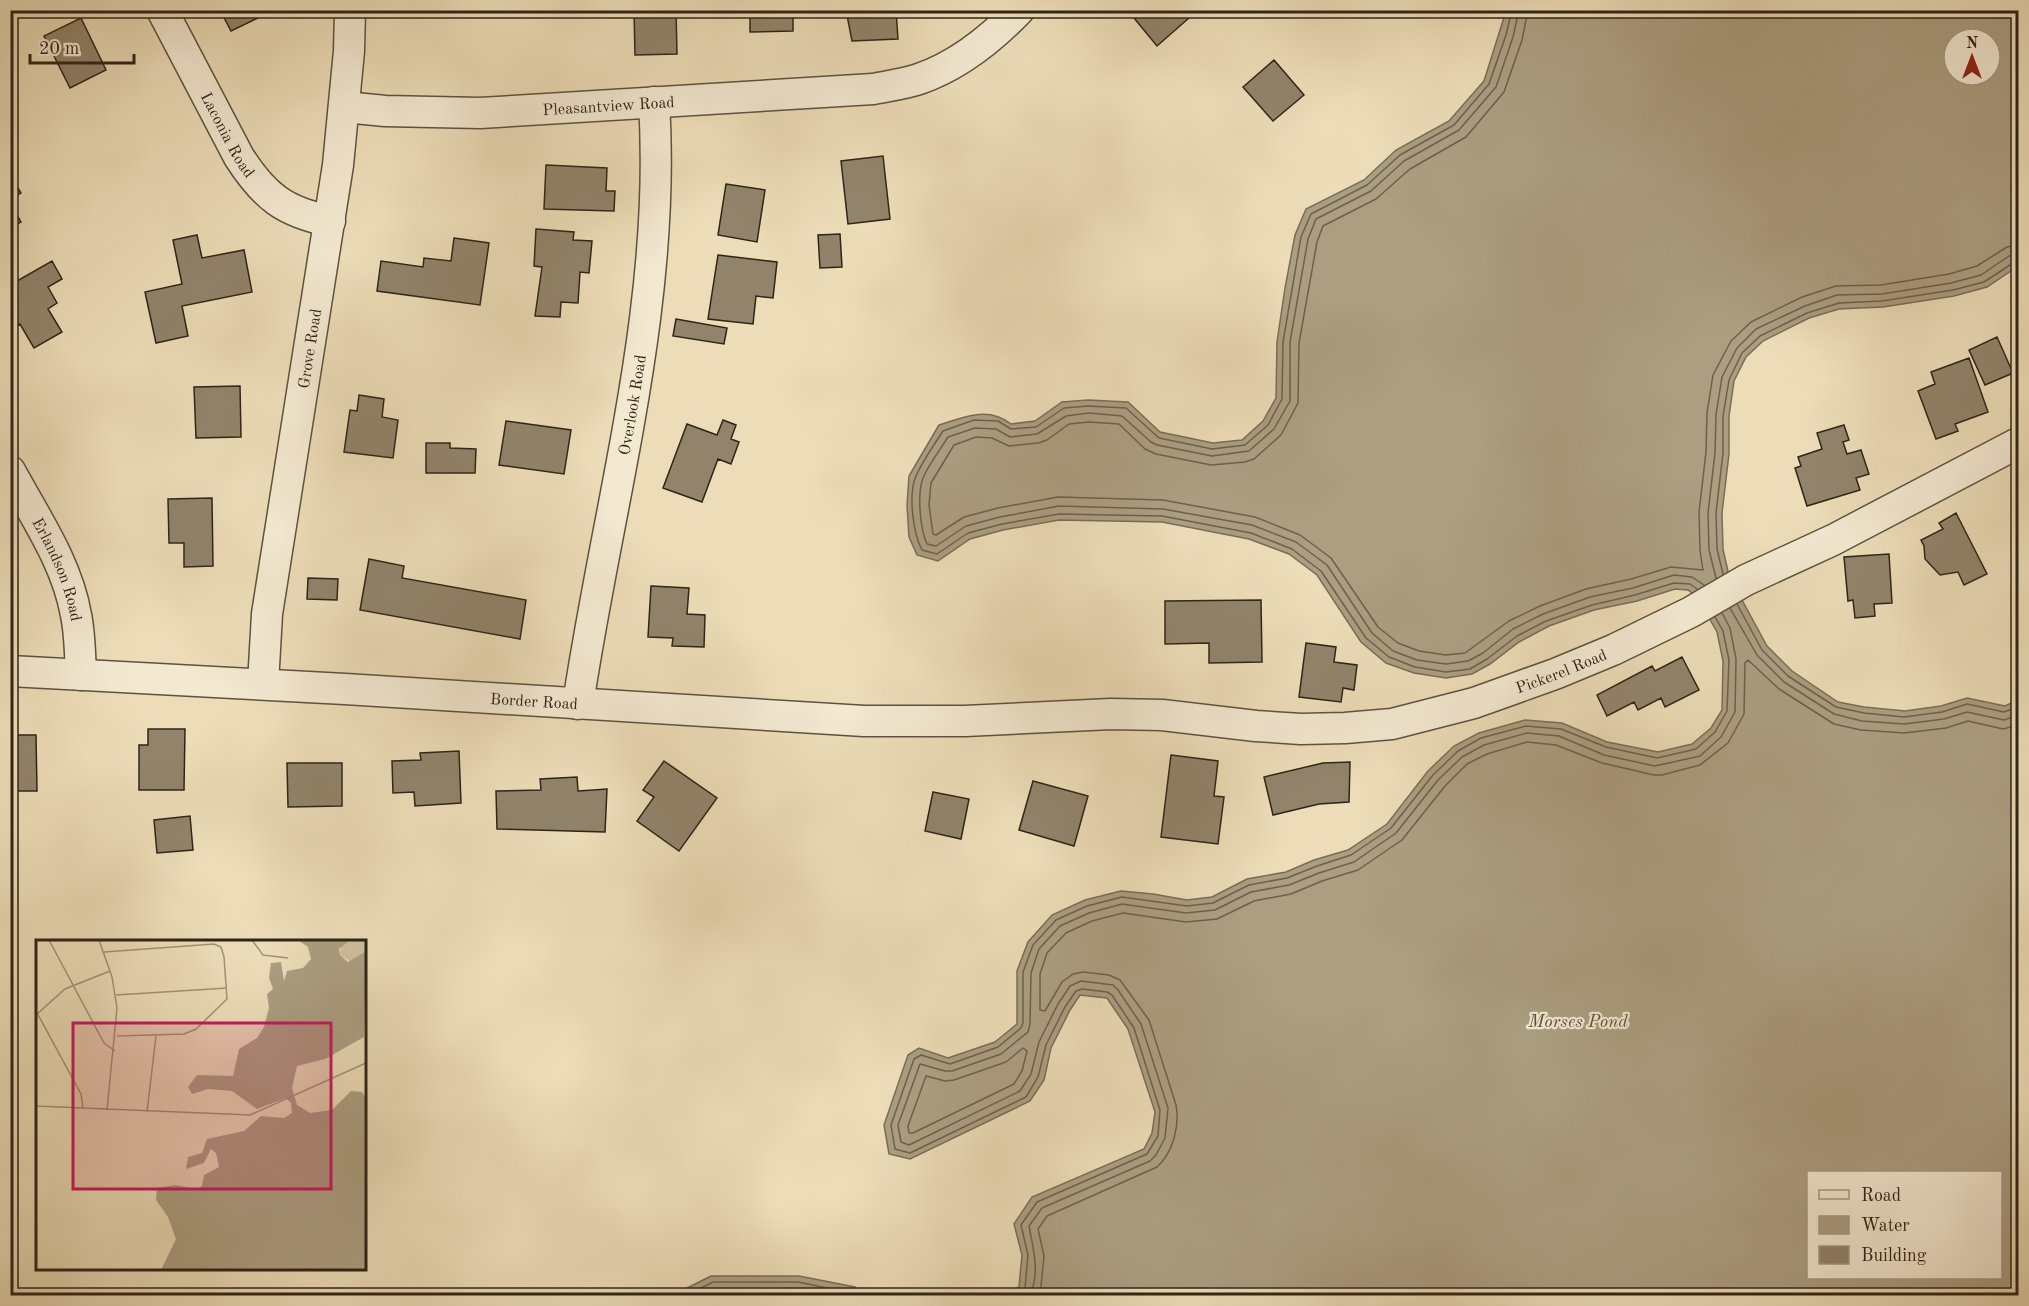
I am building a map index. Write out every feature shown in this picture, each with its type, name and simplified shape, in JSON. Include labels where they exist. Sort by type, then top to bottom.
[{"type":"street","name":"Laconia Road","points":[[162,10],[239,157],[253,178],[266,194],[284,207],[307,217],[330,221]]},
{"type":"street","name":"Grove Road","points":[[262,684],[267,614],[330,221],[345,107],[350,10]]},
{"type":"street","name":"Pleasantview Road","points":[[345,107],[385,111],[480,113],[873,89],[918,80],[946,68],[971,52],[1019,10]]},
{"type":"street","name":"Overlook Road","points":[[578,704],[632,408],[652,268],[656,142],[654,102]]},
{"type":"street","name":"Pickerel Road","points":[[1057,716],[1161,715],[1300,729],[1345,728],[1392,724],[1474,703],[1555,675],[1613,650],[1691,612],[1746,580],[1833,540],[2019,443]]},
{"type":"street","name":"Erlandson Road","points":[[10,471],[58,559],[69,588],[76,614],[81,675]]},
{"type":"street","name":"Border Road","points":[[10,671],[864,721],[964,721],[1057,716]]},
{"type":"water","name":"Morses Pond","points":[[1506,11],[2018,11],[2018,266],[1987,287],[1954,296],[1883,307],[1839,309],[1809,318],[1763,341],[1746,357],[1734,381],[1729,416],[1729,454],[1722,513],[1723,549],[1729,576],[1767,646],[1792,671],[1838,702],[1905,711],[1941,706],[1967,698],[2005,706],[2018,700],[2018,1295],[1005,1295],[1019,1287],[1022,1255],[1014,1224],[1032,1197],[1144,1149],[1152,1133],[1155,1112],[1128,1029],[1107,998],[1080,995],[1051,1048],[1044,1080],[1030,1101],[910,1159],[889,1154],[884,1125],[908,1055],[919,1048],[948,1058],[995,1042],[1017,1024],[1017,971],[1028,942],[1052,915],[1085,900],[1121,891],[1187,900],[1212,897],[1247,879],[1286,872],[1314,860],[1348,850],[1387,824],[1428,771],[1454,746],[1479,733],[1525,720],[1562,723],[1607,742],[1658,752],[1692,744],[1711,728],[1722,710],[1723,661],[1717,632],[1697,597],[1688,590],[1675,589],[1637,601],[1594,610],[1549,626],[1519,642],[1490,664],[1472,674],[1446,678],[1414,673],[1386,663],[1361,642],[1317,575],[1289,554],[1249,539],[1162,522],[1059,520],[1003,530],[970,539],[938,561],[917,555],[909,537],[907,505],[909,476],[939,425],[985,414],[994,415],[1011,424],[1035,421],[1062,402],[1088,400],[1128,402],[1160,432],[1213,443],[1242,440],[1263,421],[1276,398],[1277,342],[1285,288],[1295,235],[1306,209],[1364,180],[1396,150],[1449,121],[1484,81]]},
{"type":"water","points":[[711,1276],[799,1276],[855,1287],[865,1295],[673,1295]]},
{"type":"building","points":[[220,10],[262,10],[264,15],[231,31]]},
{"type":"building","points":[[551,10],[593,10],[593,11],[551,16]]},
{"type":"building","points":[[634,10],[676,10],[677,54],[635,55]]},
{"type":"building","points":[[750,10],[793,10],[793,31],[750,32]]},
{"type":"building","points":[[846,10],[896,10],[898,39],[852,41]]},
{"type":"building","points":[[1143,10],[1198,10],[1157,46],[1134,18]]},
{"type":"building","points":[[81,18],[106,70],[70,88],[44,36]]},
{"type":"building","points":[[1274,60],[1304,95],[1273,121],[1243,87]]},
{"type":"building","points":[[883,156],[890,219],[848,224],[841,161]]},
{"type":"building","points":[[546,165],[607,168],[606,191],[615,191],[614,211],[544,209]]},
{"type":"building","points":[[10,175],[21,193],[10,199]]},
{"type":"building","points":[[726,184],[765,190],[757,242],[718,235]]},
{"type":"building","points":[[10,203],[21,222],[10,228]]},
{"type":"building","points":[[536,229],[574,232],[573,240],[592,241],[589,273],[580,272],[578,303],[561,302],[560,317],[535,316],[542,267],[534,266]]},
{"type":"building","points":[[840,234],[842,267],[820,268],[818,235]]},
{"type":"building","points":[[197,235],[202,258],[244,250],[252,292],[182,306],[188,336],[156,343],[145,292],[182,284],[173,240]]},
{"type":"building","points":[[454,238],[489,243],[480,305],[377,291],[381,261],[423,267],[424,258],[451,261]]},
{"type":"building","points":[[718,255],[777,262],[773,298],[756,296],[753,324],[708,319]]},
{"type":"building","points":[[52,261],[62,279],[48,287],[57,303],[48,309],[62,332],[34,348],[20,324],[10,330],[10,285]]},
{"type":"building","points":[[676,319],[727,328],[724,344],[673,336]]},
{"type":"building","points":[[1997,337],[2013,373],[1985,385],[1969,350]]},
{"type":"building","points":[[1969,358],[1988,412],[1955,424],[1958,431],[1936,439],[1918,391],[1935,384],[1931,372]]},
{"type":"building","points":[[240,386],[241,437],[196,438],[194,387]]},
{"type":"building","points":[[359,395],[384,399],[382,417],[398,420],[393,458],[344,452],[350,410],[357,411]]},
{"type":"building","points":[[723,420],[736,425],[731,439],[739,442],[731,464],[718,459],[702,502],[663,488],[687,424],[717,435]]},
{"type":"building","points":[[506,421],[571,430],[564,474],[499,465]]},
{"type":"building","points":[[1844,425],[1849,440],[1843,442],[1847,454],[1861,450],[1869,474],[1856,478],[1860,490],[1807,506],[1795,468],[1801,466],[1798,457],[1822,449],[1817,433]]},
{"type":"building","points":[[426,443],[450,443],[450,448],[476,449],[475,473],[426,473]]},
{"type":"building","points":[[212,498],[213,566],[184,567],[184,543],[169,543],[168,499]]},
{"type":"building","points":[[1956,513],[1987,574],[1964,585],[1958,572],[1940,575],[1925,559],[1921,540],[1943,529],[1939,523]]},
{"type":"building","points":[[1889,554],[1892,603],[1874,604],[1875,616],[1855,618],[1853,600],[1848,601],[1844,557]]},
{"type":"building","points":[[369,559],[404,566],[402,578],[526,600],[520,639],[360,610]]},
{"type":"building","points":[[308,578],[338,579],[337,600],[307,599]]},
{"type":"building","points":[[651,586],[689,588],[687,614],[705,615],[704,647],[672,646],[673,638],[648,637]]},
{"type":"building","points":[[1261,600],[1262,662],[1209,663],[1209,643],[1165,644],[1165,601]]},
{"type":"building","points":[[1306,643],[1336,647],[1334,662],[1357,665],[1354,690],[1343,688],[1341,702],[1299,697]]},
{"type":"building","points":[[1682,657],[1699,690],[1665,707],[1661,698],[1638,710],[1634,702],[1607,716],[1597,695],[1652,666],[1655,671]]},
{"type":"building","points":[[148,729],[185,729],[184,790],[139,790],[139,745],[148,745]]},
{"type":"building","points":[[10,735],[36,735],[37,791],[10,791]]},
{"type":"building","points":[[459,751],[461,803],[415,806],[414,792],[393,793],[392,761],[421,760],[420,753]]},
{"type":"building","points":[[1171,755],[1218,761],[1214,796],[1224,797],[1218,844],[1161,837]]},
{"type":"building","points":[[664,761],[717,798],[679,851],[637,821],[654,797],[643,790]]},
{"type":"building","points":[[1350,762],[1349,802],[1319,804],[1273,815],[1264,777],[1323,763]]},
{"type":"building","points":[[287,763],[342,763],[342,806],[288,807]]},
{"type":"building","points":[[577,777],[578,791],[607,789],[605,832],[497,829],[496,791],[541,790],[540,779]]},
{"type":"building","points":[[1033,781],[1088,796],[1074,846],[1019,830]]},
{"type":"building","points":[[933,792],[969,799],[961,839],[925,831]]},
{"type":"building","points":[[190,816],[193,850],[157,853],[154,820]]}]
